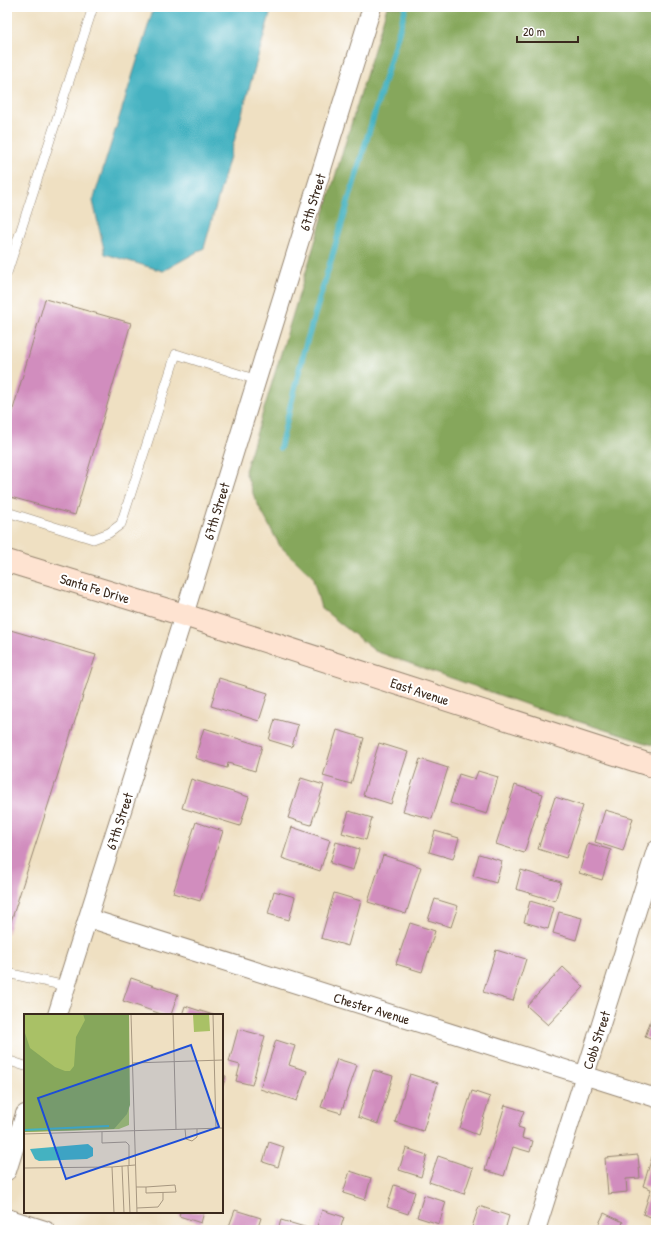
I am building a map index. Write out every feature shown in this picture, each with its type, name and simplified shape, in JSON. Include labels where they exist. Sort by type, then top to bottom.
[{"type":"street","name":"67th Street","points":[[57,1014],[184,615],[372,7]]},
{"type":"street","name":"Santa Fe Drive","points":[[7,561],[184,615]]},
{"type":"street","name":"East Avenue","points":[[184,615],[656,767]]},
{"type":"street","name":"Cobb Street","points":[[536,1230],[656,850]]},
{"type":"street","name":"Chester Avenue","points":[[88,918],[656,1098]]},
{"type":"street","points":[[7,1171],[24,1117]]},
{"type":"street","points":[[7,1218],[45,1230]]},
{"type":"lane","points":[[7,273],[93,7]]},
{"type":"lane","points":[[7,512],[93,539],[109,533],[120,524],[176,354],[257,380]]},
{"type":"lane","points":[[7,973],[66,986]]},
{"type":"lane","points":[[7,1060],[24,1066]]},
{"type":"green space","points":[[387,7],[656,7],[656,746],[536,708],[375,651],[321,608],[312,576],[280,546],[255,499],[245,471]]},
{"type":"water","points":[[154,7],[272,7],[204,248],[163,271],[105,254],[93,201]]},
{"type":"building","points":[[45,299],[131,323],[75,515],[7,496],[7,430]]},
{"type":"building","points":[[7,629],[96,655],[7,934]]},
{"type":"building","points":[[219,678],[268,693],[259,721],[211,706]]},
{"type":"building","points":[[275,719],[298,725],[292,747],[269,740]]},
{"type":"building","points":[[204,728],[262,746],[255,771],[228,763],[227,768],[195,758]]},
{"type":"building","points":[[337,730],[364,738],[351,784],[323,776]]},
{"type":"building","points":[[379,743],[408,752],[391,804],[363,795]]},
{"type":"building","points":[[420,759],[448,768],[432,819],[403,811]]},
{"type":"building","points":[[478,771],[498,777],[487,814],[450,803],[459,774],[475,779]]},
{"type":"building","points":[[301,778],[324,785],[311,825],[288,818]]},
{"type":"building","points":[[191,779],[249,797],[240,826],[182,808]]},
{"type":"building","points":[[515,785],[543,794],[524,853],[496,844]]},
{"type":"building","points":[[555,797],[583,806],[566,858],[538,849]]},
{"type":"building","points":[[605,810],[633,818],[623,851],[595,842]]},
{"type":"building","points":[[349,811],[372,818],[366,840],[342,833]]},
{"type":"building","points":[[196,822],[223,831],[200,901],[173,893]]},
{"type":"building","points":[[292,827],[330,840],[320,871],[282,858]]},
{"type":"building","points":[[435,831],[459,838],[453,859],[429,852]]},
{"type":"building","points":[[336,842],[359,849],[353,870],[330,863]]},
{"type":"building","points":[[588,843],[611,850],[602,880],[579,873]]},
{"type":"building","points":[[479,854],[502,861],[496,883],[473,876]]},
{"type":"building","points":[[383,855],[421,867],[406,914],[368,902]]},
{"type":"building","points":[[521,870],[561,882],[555,901],[516,889]]},
{"type":"building","points":[[274,891],[295,897],[289,920],[268,914]]},
{"type":"building","points":[[334,893],[361,901],[348,946],[321,938]]},
{"type":"building","points":[[435,899],[458,906],[451,927],[428,920]]},
{"type":"building","points":[[530,901],[554,908],[548,929],[524,922]]},
{"type":"building","points":[[559,912],[582,918],[576,940],[553,933]]},
{"type":"building","points":[[410,923],[435,931],[422,972],[396,964]]},
{"type":"building","points":[[496,950],[526,959],[513,1001],[483,992]]},
{"type":"building","points":[[563,967],[584,987],[548,1025],[527,1006]]},
{"type":"building","points":[[131,978],[178,994],[171,1014],[161,1014],[123,1001]]},
{"type":"building","points":[[656,1005],[656,1041],[645,1037]]},
{"type":"building","points":[[185,1006],[210,1014],[182,1014]]},
{"type":"building","points":[[238,1029],[265,1036],[252,1085],[236,1081],[240,1065],[229,1062]]},
{"type":"building","points":[[276,1040],[295,1046],[289,1065],[307,1071],[297,1101],[260,1089]]},
{"type":"building","points":[[337,1059],[357,1065],[341,1113],[321,1107]]},
{"type":"building","points":[[373,1070],[393,1076],[378,1124],[358,1117]]},
{"type":"building","points":[[410,1074],[438,1083],[423,1131],[395,1122]]},
{"type":"building","points":[[223,1075],[226,1076],[223,1085]]},
{"type":"building","points":[[472,1091],[490,1097],[478,1135],[460,1128]]},
{"type":"building","points":[[505,1105],[524,1111],[518,1127],[524,1129],[522,1138],[533,1141],[530,1152],[513,1147],[504,1176],[485,1170]]},
{"type":"building","points":[[269,1142],[284,1147],[278,1167],[263,1162]]},
{"type":"building","points":[[406,1148],[427,1155],[421,1177],[399,1170]]},
{"type":"building","points":[[654,1151],[656,1152],[656,1219],[643,1214],[651,1189],[643,1186]]},
{"type":"building","points":[[638,1155],[640,1178],[626,1179],[627,1192],[608,1194],[605,1158]]},
{"type":"building","points":[[438,1156],[473,1168],[464,1194],[429,1182]]},
{"type":"building","points":[[350,1171],[371,1178],[365,1200],[343,1193]]},
{"type":"building","points":[[394,1185],[415,1192],[408,1214],[387,1207]]},
{"type":"building","points":[[424,1195],[446,1202],[439,1224],[417,1217]]},
{"type":"building","points":[[479,1206],[509,1216],[505,1230],[471,1230]]},
{"type":"building","points":[[235,1210],[261,1218],[257,1230],[228,1229]]},
{"type":"building","points":[[322,1210],[344,1217],[340,1230],[316,1230]]},
{"type":"building","points":[[180,1213],[204,1213],[201,1223],[179,1216]]},
{"type":"building","points":[[604,1213],[623,1222],[620,1230],[596,1230]]},
{"type":"building","points":[[281,1220],[308,1228],[307,1230],[278,1230]]},
{"type":"waterway","points":[[280,448],[304,351],[406,7]]}]
